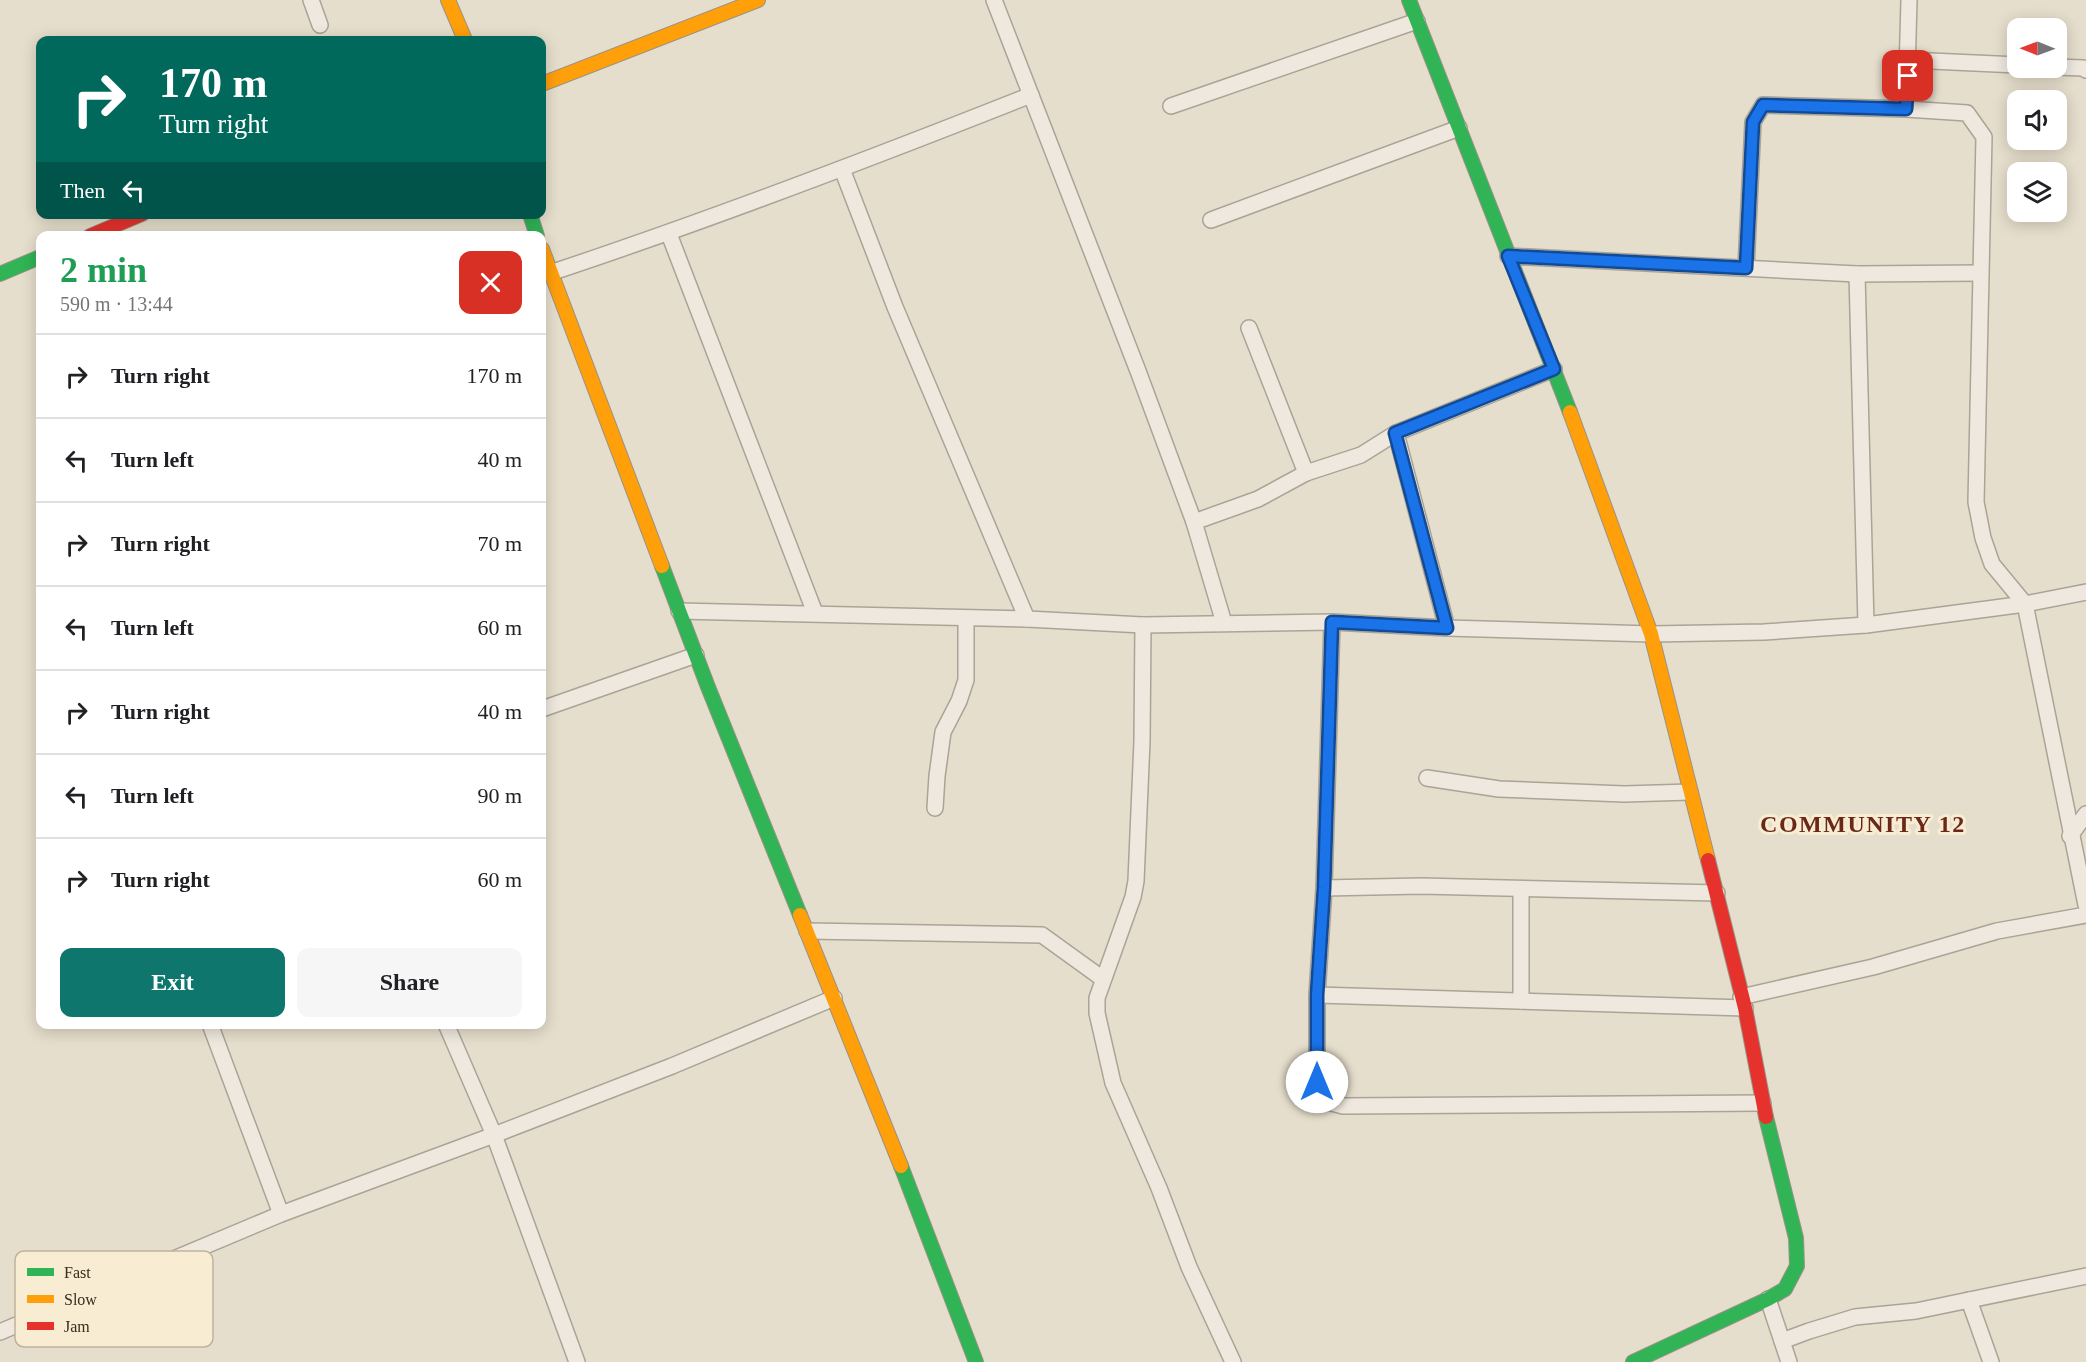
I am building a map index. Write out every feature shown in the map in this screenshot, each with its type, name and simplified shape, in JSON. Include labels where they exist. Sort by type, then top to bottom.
[{"type":"street","points":[[311,0],[320,25]]},
{"type":"street","points":[[448,0],[463,36]]},
{"type":"street","points":[[546,82],[758,0]]},
{"type":"street","points":[[994,0],[1194,522],[1224,624]]},
{"type":"street","points":[[1409,0],[1554,369],[1651,634],[1717,893],[1743,1003],[1762,1103],[1796,1238],[1797,1266],[1785,1289],[1633,1362]]},
{"type":"street","points":[[1906,109],[1909,0]]},
{"type":"street","points":[[1171,106],[1416,21]]},
{"type":"street","points":[[1909,60],[2007,64]]},
{"type":"street","points":[[2067,67],[2086,70]]},
{"type":"street","points":[[550,273],[669,234],[1031,95]]},
{"type":"street","points":[[1746,268],[1753,122],[1763,105],[1967,113],[1984,137],[1976,502],[1983,538],[1992,564],[2025,604],[2070,836],[2086,905]]},
{"type":"street","points":[[1211,220],[1460,128]]},
{"type":"street","points":[[842,169],[895,307],[1027,620]]},
{"type":"street","points":[[105,231],[131,219]]},
{"type":"street","points":[[669,234],[815,613]]},
{"type":"street","points":[[1508,256],[1857,274],[1980,273]]},
{"type":"street","points":[[0,274],[36,258]]},
{"type":"street","points":[[546,261],[696,655],[834,998],[976,1362]]},
{"type":"street","points":[[1857,274],[1866,625]]},
{"type":"street","points":[[1249,328],[1306,472]]},
{"type":"street","points":[[1194,522],[1258,499],[1306,472],[1361,456],[1395,433],[1554,369]]},
{"type":"street","points":[[1395,433],[1447,628]]},
{"type":"street","points":[[679,611],[815,613],[1143,625],[1332,622],[1651,634],[1764,632],[1866,625],[2025,604],[2086,592]]},
{"type":"street","points":[[935,808],[943,732],[959,701],[966,680],[966,619]]},
{"type":"street","points":[[1332,622],[1324,888],[1317,995],[1317,1082],[1328,1102],[1343,1106],[1762,1103]]},
{"type":"street","points":[[1143,625],[1142,741],[1136,880],[1097,998],[1097,1013],[1113,1083],[1159,1188],[1189,1267],[1233,1362]]},
{"type":"street","points":[[546,708],[696,655]]},
{"type":"street","points":[[1427,778],[1499,789],[1624,794],[1690,792]]},
{"type":"street","points":[[2070,836],[2086,814]]},
{"type":"street","points":[[1324,888],[1421,886],[1717,893]]},
{"type":"street","points":[[1521,889],[1521,1001]]},
{"type":"street","points":[[1317,995],[1630,1006],[1743,1003],[1997,931],[2086,915]]},
{"type":"street","points":[[807,931],[1042,935],[1103,979]]},
{"type":"street","points":[[193,1251],[281,1214],[672,1066],[834,998]]},
{"type":"street","points":[[212,1029],[281,1214]]},
{"type":"street","points":[[448,1029],[494,1135],[577,1362]]},
{"type":"street","points":[[1782,1341],[1855,1317],[1916,1311],[2086,1276]]},
{"type":"street","points":[[1768,1299],[1789,1362]]},
{"type":"street","points":[[1969,1300],[1991,1362]]},
{"type":"street","points":[[0,1332],[15,1326]]},
{"type":"traffic: fast","points":[[1409,0],[1570,412]]},
{"type":"traffic: fast","points":[[532,219],[535,231]]},
{"type":"traffic: fast","points":[[0,274],[36,259]]},
{"type":"traffic: fast","points":[[662,566],[800,915]]},
{"type":"traffic: fast","points":[[1633,1362],[1785,1289],[1797,1266],[1796,1238],[1766,1117]]},
{"type":"traffic: fast","points":[[901,1166],[976,1362]]},
{"type":"traffic: slow","points":[[448,0],[463,36]]},
{"type":"traffic: slow","points":[[546,82],[758,0]]},
{"type":"traffic: slow","points":[[546,260],[662,566]]},
{"type":"traffic: slow","points":[[1570,412],[1651,634],[1708,860]]},
{"type":"traffic: slow","points":[[800,915],[901,1166]]},
{"type":"traffic: jam","points":[[102,231],[130,219]]},
{"type":"traffic: jam","points":[[1708,860],[1745,1008],[1766,1117]]},
{"type":"district","name":"COMMUNITY 12","points":[[1863,824]]},
{"type":"route","points":[[1317,1082],[1317,995],[1324,888],[1332,622],[1447,628],[1395,433],[1554,369],[1508,256],[1746,268],[1753,122],[1763,105],[1906,109],[1908,76]]}]
